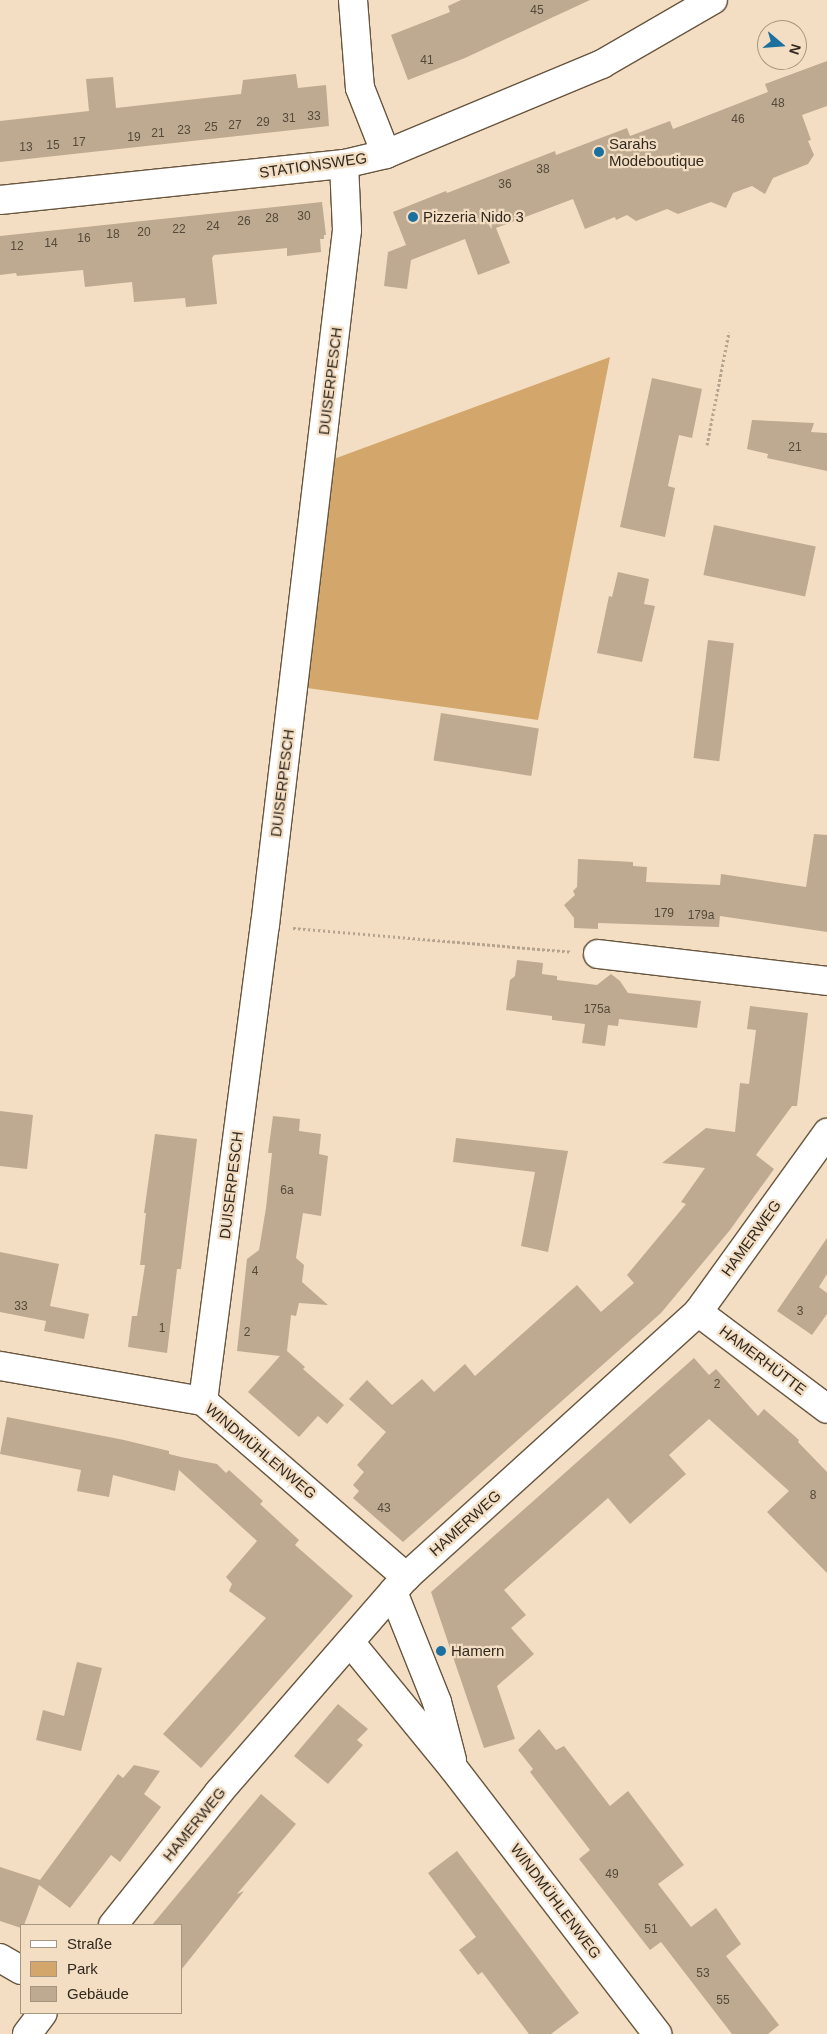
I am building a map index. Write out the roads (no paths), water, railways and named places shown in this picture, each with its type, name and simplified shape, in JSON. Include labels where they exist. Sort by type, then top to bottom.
[{"type":"street","points":[[353,0],[360,88],[386,154]]},
{"type":"street","name":"STATIONSWEG","points":[[0,200],[344,164],[386,154],[602,64],[713,0]]},
{"type":"street","name":"DUISERPESCH","points":[[204,1401],[265,926],[347,230],[344,164]]},
{"type":"street","points":[[598,954],[827,981]]},
{"type":"street","name":"HAMERWEG","points":[[114,1924],[219,1792],[400,1584],[698,1312],[827,1133]]},
{"type":"street","name":"HAMERHÜTTE","points":[[698,1312],[827,1409]]},
{"type":"street","name":"WINDMÜHLENWEG","points":[[0,1366],[204,1401],[400,1584],[437,1702],[454,1769]]},
{"type":"street","name":"WINDMÜHLENWEG","points":[[350,1642],[454,1769],[657,2034]]},
{"type":"street","points":[[0,1958],[20,1969]]},
{"type":"street","points":[[27,2034],[42,2014]]},
{"type":"place","name":"Sarahs Modeboutique","points":[[599,152]]},
{"type":"place","name":"Pizzeria Nido 3","points":[[413,217]]},
{"type":"place","name":"Hamern","points":[[441,1651]]}]
